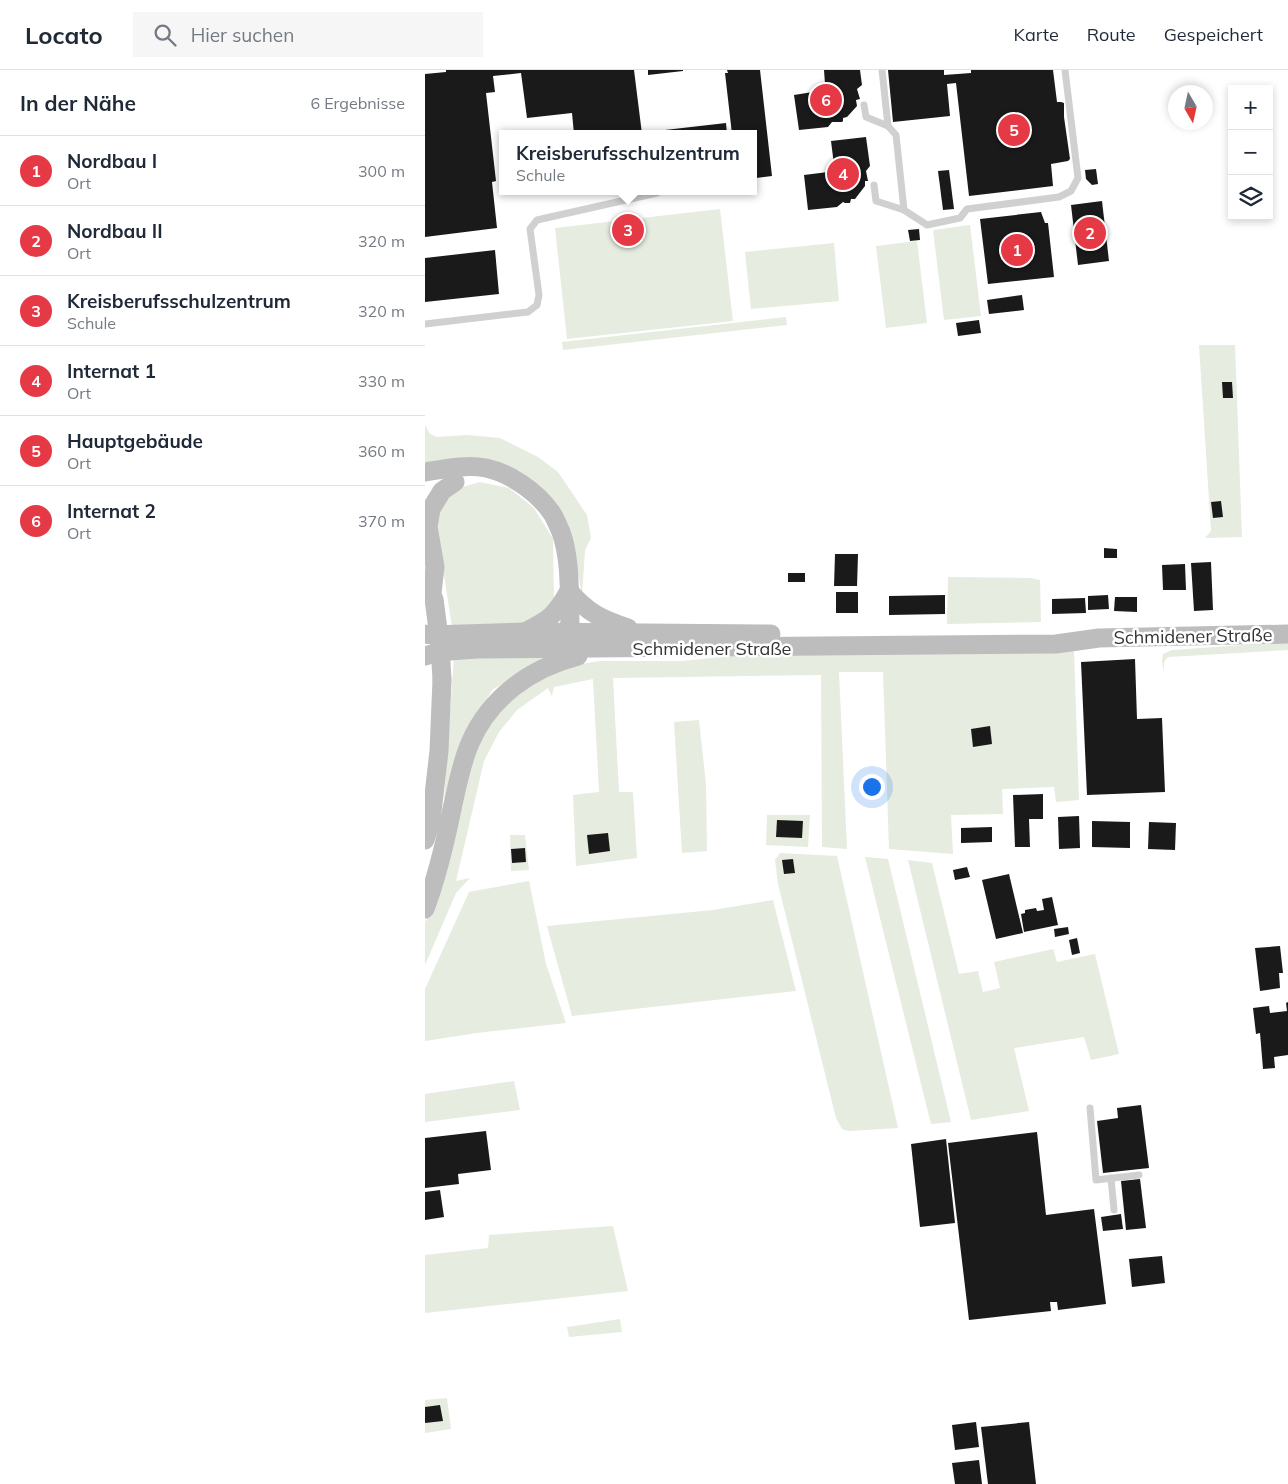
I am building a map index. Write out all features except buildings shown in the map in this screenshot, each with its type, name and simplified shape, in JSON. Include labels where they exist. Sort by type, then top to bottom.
[{"type":"main road","points":[[425,472],[473,467],[500,472],[534,493],[552,512],[561,533],[567,557],[570,623],[566,633],[552,649]]},
{"type":"main road","points":[[425,491],[478,476],[516,481]]},
{"type":"main road","points":[[433,596],[435,568],[428,527],[431,509],[442,491],[455,482]]},
{"type":"main road","points":[[425,564],[433,596],[442,680],[439,751],[431,821],[425,840]]},
{"type":"main road","points":[[524,632],[550,618],[569,591]]},
{"type":"main road","name":"Schmidener Straße","points":[[569,591],[580,604],[595,615],[611,623],[645,633]]},
{"type":"main road","name":"Schmidener Straße","points":[[427,635],[524,632],[645,633],[1056,644],[1099,638],[1288,634]]},
{"type":"main road","name":"Schmidener Straße","points":[[425,656],[459,650],[607,648],[872,640]]},
{"type":"main road","points":[[425,908],[442,854],[461,768],[470,743],[484,718],[500,698],[535,672],[557,661],[607,648]]},
{"type":"main road","points":[[425,810],[434,786]]},
{"type":"lane","points":[[881,70],[888,126]]},
{"type":"lane","points":[[874,185],[876,201],[905,210],[927,226],[959,218],[967,209],[1059,197],[1071,191],[1078,178],[1065,70]]},
{"type":"lane","points":[[864,105],[866,117],[888,126],[896,135],[905,210]]},
{"type":"lane","points":[[425,324],[528,312],[537,305],[539,295],[530,229],[537,220],[648,195]]},
{"type":"lane","points":[[1089,1108],[1097,1180],[1139,1175]]},
{"type":"lane","points":[[1111,1178],[1114,1210]]},
{"type":"shaded area","points":[[720,209],[733,321],[567,339],[555,228]]},
{"type":"shaded area","points":[[970,225],[981,316],[944,320],[933,230]]},
{"type":"shaded area","points":[[917,241],[927,323],[886,328],[876,246]]},
{"type":"shaded area","points":[[834,243],[839,301],[751,309],[745,252]]},
{"type":"shaded area","points":[[786,317],[787,325],[563,350],[562,342]]},
{"type":"shaded area","points":[[1199,345],[1235,345],[1242,537],[1205,538],[1211,531]]},
{"type":"shaded area","points":[[425,425],[430,434],[437,437],[467,435],[500,438],[538,457],[558,472],[587,515],[591,538],[585,550],[582,595],[574,551],[561,517],[520,471],[470,460],[425,465]]},
{"type":"shaded area","points":[[480,482],[509,488],[534,508],[553,539],[554,601],[541,617],[518,624],[452,627],[436,523],[439,505],[456,489]]},
{"type":"shaded area","points":[[948,577],[1030,578],[1040,580],[1041,622],[947,624]]},
{"type":"shaded area","points":[[1288,642],[1288,650],[1168,657],[1164,662],[1164,672],[1162,662],[1163,654],[1172,650]]},
{"type":"shaded area","points":[[1074,651],[1079,800],[1056,802],[1054,787],[1002,789],[1003,814],[951,815],[953,854],[889,849],[883,672],[839,672],[847,849],[822,847],[821,675],[613,678],[619,792],[633,792],[637,858],[576,866],[573,795],[599,792],[593,679],[554,687],[552,696],[548,688],[517,710],[499,732],[484,761],[456,881],[470,878],[456,893],[425,965],[425,922],[429,914],[479,738],[511,697],[564,667],[599,661],[682,661],[751,654]]},
{"type":"shaded area","points":[[557,655],[493,689],[461,739],[444,800],[454,656]]},
{"type":"shaded area","points":[[699,720],[706,784],[707,851],[682,853],[674,722]]},
{"type":"shaded area","points":[[767,815],[810,815],[808,847],[766,845]]},
{"type":"shaded area","points":[[510,835],[525,835],[529,870],[511,871]]},
{"type":"shaded area","points":[[780,853],[837,856],[898,1128],[849,1131],[842,1129],[836,1118],[778,884],[775,860]]},
{"type":"shaded area","points":[[865,857],[888,859],[951,1122],[931,1124]]},
{"type":"shaded area","points":[[908,860],[932,863],[959,974],[978,971],[983,992],[1000,988],[994,962],[1053,949],[1057,962],[1095,954],[1119,1054],[1091,1060],[1084,1037],[1014,1048],[1029,1111],[971,1120]]},
{"type":"shaded area","points":[[529,881],[546,964],[566,1023],[425,1041],[425,989],[469,892]]},
{"type":"shaded area","points":[[773,900],[796,991],[572,1016],[547,926],[713,910]]},
{"type":"shaded area","points":[[514,1081],[520,1110],[425,1122],[425,1094]]},
{"type":"shaded area","points":[[613,1226],[628,1291],[425,1313],[425,1255],[488,1248],[489,1235]]},
{"type":"shaded area","points":[[620,1319],[622,1332],[569,1337],[567,1327]]},
{"type":"shaded area","points":[[447,1398],[451,1429],[425,1433],[425,1400]]},
{"type":"place","name":"Internat 2","points":[[826,100]]},
{"type":"place","name":"Hauptgebäude","points":[[1014,130]]},
{"type":"place","name":"Internat 1","points":[[843,174]]},
{"type":"place","name":"Kreisberufsschulzentrum","points":[[628,230]]},
{"type":"place","name":"Nordbau II","points":[[1090,233]]},
{"type":"place","name":"Nordbau I","points":[[1017,250]]}]
